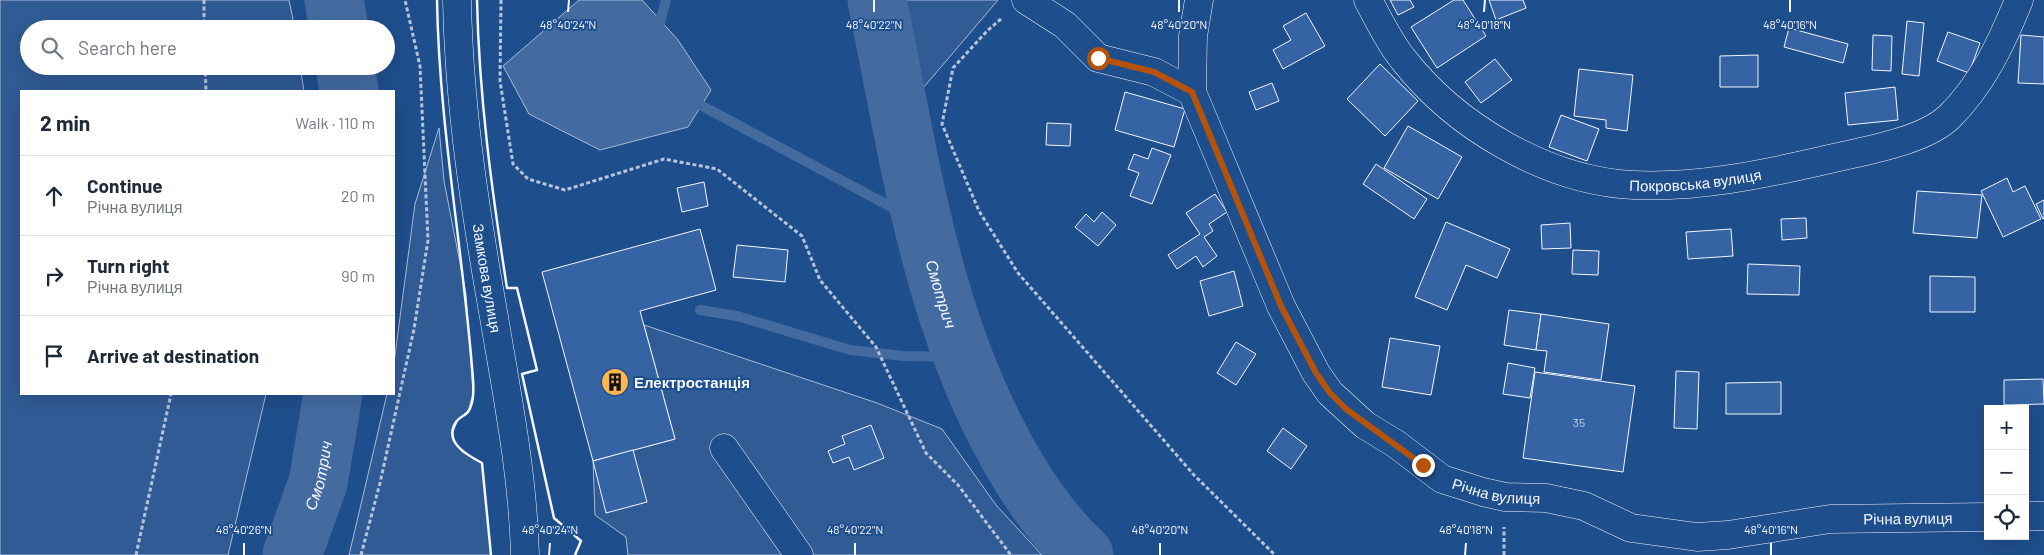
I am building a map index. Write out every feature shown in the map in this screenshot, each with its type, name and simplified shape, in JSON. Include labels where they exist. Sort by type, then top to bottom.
[{"type":"street","name":"Замкова вулиця","points":[[457,0],[462,91],[470,176],[518,463],[524,513],[525,555]]},
{"type":"street","points":[[1026,0],[1065,25],[1098,58],[1154,72],[1192,92]]},
{"type":"street","name":"Річна вулиця","points":[[1199,0],[1191,56],[1192,92],[1281,306],[1316,373],[1330,393],[1346,409],[1442,479],[1497,495],[1546,498],[1584,506],[1631,528],[1697,536],[1728,535],[1830,519],[1984,517]]},
{"type":"street","name":"Покровська вулиця","points":[[1368,0],[1402,58],[1429,90],[1467,122],[1504,147],[1544,164],[1587,178],[1633,185],[1699,183],[1774,172],[1921,135],[1948,118],[1976,84],[2001,44],[2019,0]]},
{"type":"street","points":[[724,448],[800,555]]},
{"type":"street","points":[[2029,516],[2044,516]]},
{"type":"path","points":[[204,0],[204,20]]},
{"type":"path","points":[[360,555],[380,483],[414,329],[428,240],[420,66],[405,0]]},
{"type":"path","points":[[501,0],[500,82],[513,164],[528,179],[565,190],[664,159],[717,169],[802,236],[820,280],[876,347],[926,453],[958,485],[1011,555]]},
{"type":"path","points":[[1002,19],[987,31],[953,68],[942,124],[979,211],[1018,273],[1194,474],[1274,555]]},
{"type":"path","points":[[205,75],[206,90]]},
{"type":"path","points":[[136,555],[171,395]]},
{"type":"shaded area","points":[[0,0],[289,0],[293,20],[20,20],[20,75],[301,75],[304,90],[20,90],[20,395],[266,395],[228,555],[0,555]]},
{"type":"shaded area","points":[[579,0],[642,0],[678,40],[711,90],[688,127],[600,150],[529,114],[503,66]]},
{"type":"shaded area","points":[[899,0],[998,0],[918,94]]},
{"type":"shaded area","points":[[439,128],[444,181],[466,294],[473,394],[468,411],[458,419],[453,432],[454,440],[462,452],[482,463],[491,555],[349,555],[387,395],[395,395],[395,355],[415,204]]},
{"type":"shaded area","points":[[644,325],[877,403],[942,429],[996,505],[1042,555],[628,555],[626,537],[595,515],[593,461],[675,439]]},
{"type":"building","points":[[1390,0],[1410,0],[1414,7],[1398,15]]},
{"type":"building","points":[[1454,0],[1463,0],[1486,36],[1437,68],[1411,27]]},
{"type":"building","points":[[1489,0],[1523,0],[1526,8],[1496,20]]},
{"type":"building","points":[[1306,13],[1325,46],[1283,69],[1273,50],[1291,40],[1283,26]]},
{"type":"building","points":[[1907,21],[1924,23],[1919,76],[1902,74]]},
{"type":"building","points":[[1789,28],[1848,44],[1843,63],[1784,47]]},
{"type":"building","points":[[1948,32],[1980,43],[1969,73],[1937,61]]},
{"type":"building","points":[[1873,35],[1892,36],[1891,71],[1872,70]]},
{"type":"building","points":[[2021,35],[2044,37],[2044,84],[2018,83]]},
{"type":"building","points":[[1758,55],[1758,87],[1720,87],[1720,56]]},
{"type":"building","points":[[1495,59],[1512,80],[1481,103],[1465,82]]},
{"type":"building","points":[[1380,64],[1418,101],[1385,136],[1347,99]]},
{"type":"building","points":[[1579,69],[1633,75],[1627,131],[1606,128],[1606,120],[1574,116]]},
{"type":"building","points":[[1272,83],[1279,101],[1256,110],[1249,92]]},
{"type":"building","points":[[1895,87],[1898,120],[1848,125],[1845,93]]},
{"type":"building","points":[[1125,92],[1185,109],[1174,147],[1115,130]]},
{"type":"building","points":[[1561,115],[1599,129],[1587,161],[1549,147]]},
{"type":"building","points":[[1047,123],[1071,124],[1070,146],[1046,145]]},
{"type":"building","points":[[1408,126],[1462,157],[1438,199],[1384,168]]},
{"type":"building","points":[[1152,148],[1171,155],[1152,204],[1130,196],[1139,173],[1128,169],[1134,154],[1148,159]]},
{"type":"building","points":[[1376,164],[1427,199],[1414,219],[1363,184]]},
{"type":"building","points":[[2007,178],[2013,192],[2025,186],[2041,219],[2003,237],[1981,191]]},
{"type":"building","points":[[704,182],[708,206],[682,212],[677,188]]},
{"type":"building","points":[[1917,191],[1982,195],[1977,238],[1913,233]]},
{"type":"building","points":[[1215,194],[1227,212],[1209,224],[1213,231],[1204,237],[1217,256],[1203,267],[1196,256],[1177,269],[1168,255],[1200,234],[1186,213]]},
{"type":"building","points":[[2044,200],[2044,218],[2043,219],[2036,204]]},
{"type":"building","points":[[1102,212],[1116,225],[1098,246],[1075,227],[1086,214],[1094,222]]},
{"type":"building","points":[[1806,218],[1807,238],[1782,240],[1781,219]]},
{"type":"building","points":[[1446,222],[1510,249],[1497,278],[1466,265],[1447,310],[1415,297]]},
{"type":"building","points":[[1570,223],[1571,248],[1542,249],[1541,225]]},
{"type":"building","name":"Електростанція","points":[[700,229],[716,290],[640,311],[675,439],[593,461],[542,272]]},
{"type":"building","points":[[1731,229],[1733,256],[1688,259],[1686,232]]},
{"type":"building","points":[[737,245],[788,250],[785,282],[733,277]]},
{"type":"building","points":[[1573,250],[1599,251],[1598,275],[1572,274]]},
{"type":"building","points":[[1748,264],[1800,266],[1799,295],[1747,294]]},
{"type":"building","points":[[1234,271],[1243,306],[1209,316],[1200,281]]},
{"type":"building","points":[[1930,276],[1975,277],[1975,312],[1930,312]]},
{"type":"building","points":[[1509,310],[1541,314],[1536,350],[1504,345]]},
{"type":"building","points":[[1541,314],[1609,324],[1601,380],[1544,372],[1547,351],[1536,350]]},
{"type":"building","points":[[1390,338],[1440,346],[1431,395],[1382,387]]},
{"type":"building","points":[[1236,342],[1256,354],[1236,385],[1217,373]]},
{"type":"building","points":[[1508,363],[1535,368],[1530,398],[1503,394]]},
{"type":"building","points":[[1676,371],[1699,372],[1697,429],[1674,428]]},
{"type":"building","points":[[1535,372],[1635,386],[1623,472],[1523,458]]},
{"type":"building","points":[[2043,379],[2044,404],[2004,405],[2004,380]]},
{"type":"building","points":[[1781,382],[1781,414],[1726,414],[1726,383]]},
{"type":"building","points":[[871,425],[884,458],[854,470],[849,457],[833,463],[828,451],[845,444],[842,436]]},
{"type":"building","points":[[1283,428],[1307,446],[1291,469],[1267,451]]},
{"type":"building","points":[[633,450],[647,502],[606,513],[593,461]]},
{"type":"waterway","name":"Смотрич","points":[[334,0],[337,20]]},
{"type":"waterway","points":[[657,33],[666,0]]},
{"type":"waterway","name":"Смотрич","points":[[877,0],[923,224],[955,334],[975,387],[1017,470],[1059,529],[1084,555]]},
{"type":"waterway","name":"Смотрич","points":[[346,75],[349,90]]},
{"type":"waterway","points":[[691,100],[923,224]]},
{"type":"waterway","points":[[700,310],[737,316],[850,350],[903,356],[963,357]]},
{"type":"waterway","name":"Смотрич","points":[[292,555],[318,483],[333,395]]},
{"type":"wall","points":[[437,0],[446,138],[468,321],[473,384],[471,407],[456,422],[452,436],[458,447],[482,463],[491,555]]},
{"type":"wall","points":[[477,0],[480,72],[487,144],[507,288],[517,288],[537,370],[522,374],[554,518],[581,541],[575,555]]},
{"type":"place","name":"Електростанція","points":[[615,382]]},
{"type":"route","points":[[1098,58],[1154,72],[1192,92],[1281,306],[1316,373],[1330,393],[1346,409],[1365,425],[1396,444],[1423,465]]}]
